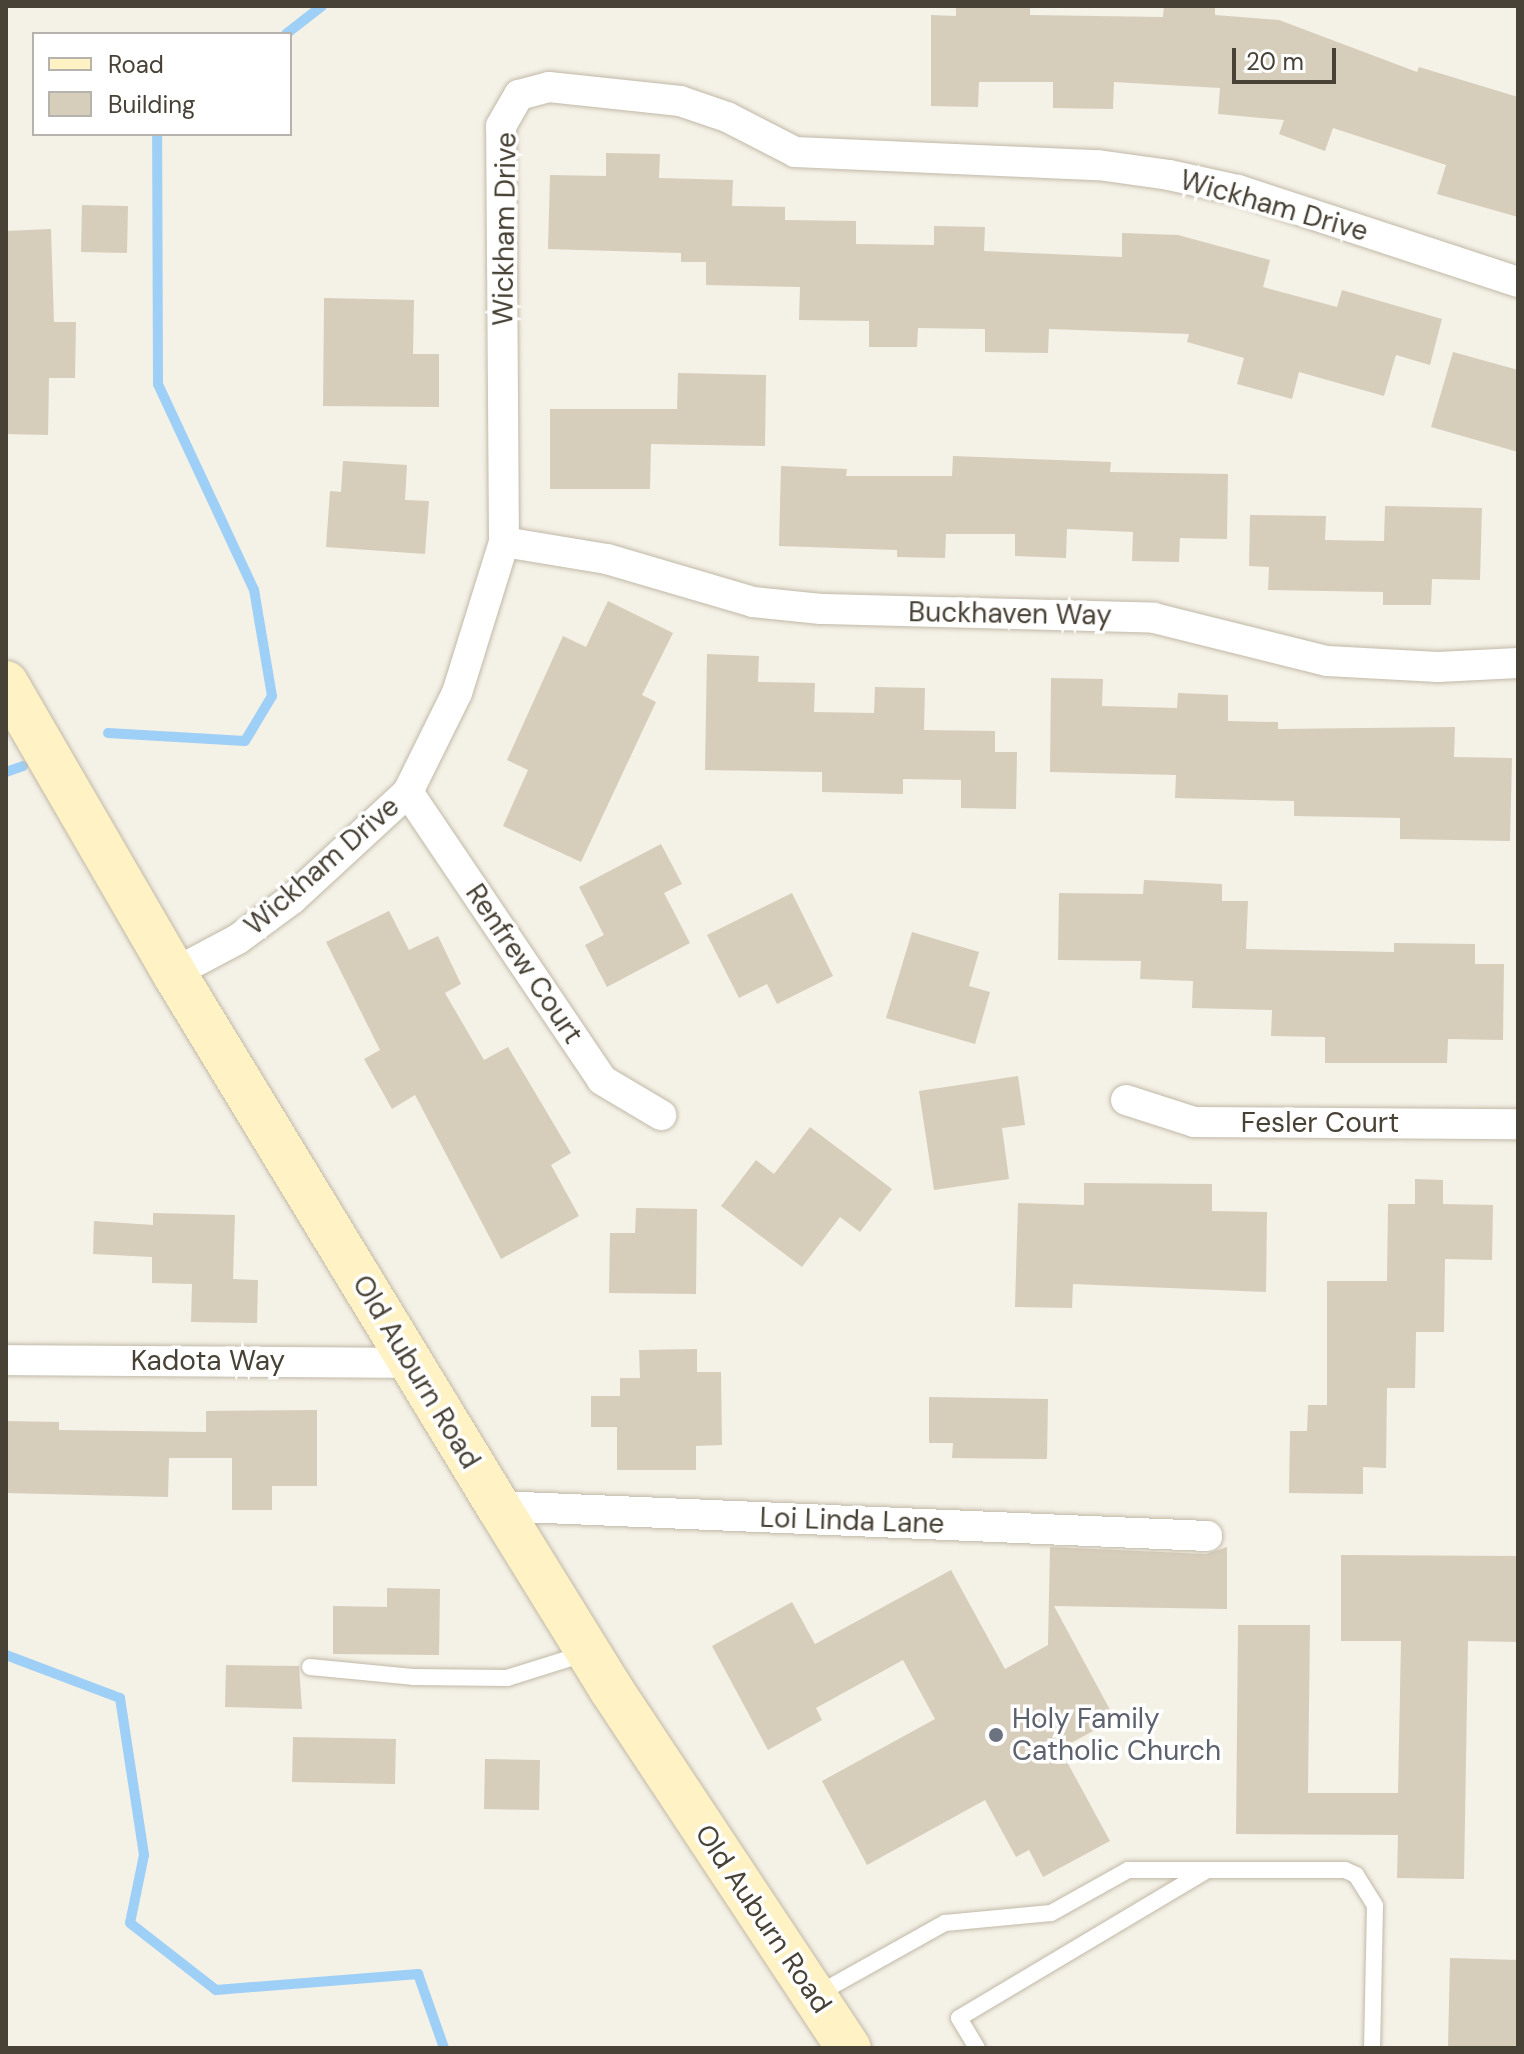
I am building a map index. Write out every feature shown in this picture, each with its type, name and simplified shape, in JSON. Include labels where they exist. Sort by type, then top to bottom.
[{"type":"main road","name":"Old Auburn Road","points":[[6,683],[174,973],[588,1653],[849,2048]]},
{"type":"street","name":"Wickham Drive","points":[[174,973],[238,939],[292,899],[408,792],[457,693],[504,542],[501,126],[519,95],[549,87],[680,101],[727,117],[795,152],[1098,165],[1169,175],[1238,190],[1518,282]]},
{"type":"street","name":"Buckhaven Way","points":[[504,542],[607,559],[753,602],[877,611],[1154,618],[1327,661],[1438,667],[1518,663]]},
{"type":"street","name":"Renfrew Court","points":[[408,792],[602,1080],[661,1115]]},
{"type":"street","name":"Fesler Court","points":[[1126,1100],[1194,1122],[1518,1124]]},
{"type":"street","name":"Kadota Way","points":[[6,1360],[410,1363]]},
{"type":"street","name":"Loi Linda Lane","points":[[498,1506],[1207,1536]]},
{"type":"lane","points":[[310,1667],[413,1677],[507,1678],[588,1653]]},
{"type":"lane","points":[[814,1996],[945,1923],[1051,1913],[1128,1870],[1345,1870],[1356,1875],[1375,1906],[1372,2048]]},
{"type":"lane","points":[[977,2048],[959,2018],[1207,1870]]},
{"type":"building","points":[[956,6],[1030,6],[1030,15],[1163,17],[1164,6],[1215,6],[1215,15],[1279,20],[1417,72],[1419,67],[1518,97],[1518,217],[1437,194],[1446,165],[1333,128],[1325,151],[1279,134],[1284,120],[1218,114],[1220,88],[1114,82],[1113,109],[1053,108],[1053,82],[979,82],[978,107],[931,106],[931,15],[956,16]]},
{"type":"building","points":[[606,153],[660,154],[659,178],[733,180],[732,206],[785,207],[785,220],[856,221],[856,244],[934,245],[934,226],[985,227],[984,251],[1122,257],[1122,233],[1178,235],[1270,260],[1263,287],[1337,307],[1342,290],[1442,319],[1430,365],[1396,355],[1384,396],[1299,372],[1292,399],[1237,384],[1244,358],[1187,342],[1189,334],[1049,329],[1048,353],[985,352],[985,329],[918,328],[917,347],[869,347],[869,321],[799,320],[800,287],[706,285],[706,262],[681,262],[681,253],[548,249],[550,175],[606,176]]},
{"type":"building","points":[[82,205],[128,206],[127,253],[81,252]]},
{"type":"building","points":[[51,229],[54,322],[76,322],[75,378],[49,378],[48,435],[6,434],[6,231]]},
{"type":"building","points":[[324,298],[414,300],[413,354],[439,354],[439,407],[323,406]]},
{"type":"building","points":[[1453,352],[1518,370],[1518,452],[1431,427]]},
{"type":"building","points":[[678,373],[766,375],[765,446],[651,444],[650,489],[550,489],[550,409],[677,409]]},
{"type":"building","points":[[953,456],[1111,462],[1110,472],[1228,474],[1227,539],[1180,538],[1179,562],[1132,561],[1133,532],[1067,529],[1066,558],[1015,556],[1015,534],[946,534],[945,558],[897,557],[897,550],[779,546],[781,466],[847,469],[846,476],[952,476]]},
{"type":"building","points":[[343,461],[407,465],[405,500],[429,501],[425,554],[326,547],[330,491],[341,492]]},
{"type":"building","points":[[1385,506],[1482,508],[1480,580],[1432,579],[1431,605],[1383,605],[1383,592],[1268,590],[1269,567],[1249,566],[1250,515],[1326,516],[1325,540],[1384,541]]},
{"type":"building","points":[[608,601],[673,633],[642,695],[656,702],[581,862],[503,826],[528,770],[507,760],[563,636],[586,647]]},
{"type":"building","points":[[707,654],[759,656],[758,682],[815,683],[814,712],[874,713],[875,687],[925,688],[924,730],[995,731],[995,752],[1017,752],[1016,809],[961,808],[961,780],[903,779],[903,794],[822,792],[822,772],[705,770]]},
{"type":"building","points":[[1051,678],[1103,679],[1102,706],[1177,708],[1178,693],[1228,695],[1228,721],[1278,722],[1278,729],[1455,727],[1454,757],[1512,758],[1510,841],[1400,839],[1400,818],[1294,816],[1294,801],[1175,798],[1176,775],[1050,772]]},
{"type":"building","points":[[661,844],[682,884],[664,893],[690,943],[607,987],[585,945],[604,935],[579,887]]},
{"type":"building","points":[[1144,880],[1222,884],[1222,901],[1248,901],[1246,949],[1394,952],[1394,943],[1475,944],[1475,964],[1504,964],[1503,1040],[1448,1039],[1447,1063],[1325,1063],[1325,1037],[1271,1036],[1272,1010],[1192,1008],[1193,981],[1140,979],[1141,961],[1058,960],[1059,893],[1143,894]]},
{"type":"building","points":[[792,893],[833,976],[777,1004],[767,984],[739,998],[707,935]]},
{"type":"building","points":[[389,911],[409,950],[438,936],[461,984],[445,993],[484,1060],[508,1047],[571,1153],[551,1165],[579,1216],[501,1259],[415,1095],[392,1109],[364,1059],[380,1050],[326,942]]},
{"type":"building","points":[[912,932],[979,952],[969,986],[990,992],[975,1044],[886,1018]]},
{"type":"building","points":[[1018,1076],[1025,1125],[1002,1128],[1009,1179],[934,1190],[919,1091]]},
{"type":"building","points":[[810,1127],[892,1189],[860,1232],[840,1217],[802,1267],[721,1206],[756,1160],[774,1174]]},
{"type":"building","points":[[1415,1179],[1443,1180],[1443,1204],[1493,1205],[1492,1260],[1445,1259],[1444,1332],[1416,1332],[1415,1388],[1387,1388],[1386,1468],[1363,1467],[1363,1494],[1289,1493],[1290,1431],[1307,1431],[1308,1405],[1327,1405],[1327,1281],[1387,1281],[1388,1204],[1415,1204]]},
{"type":"building","points":[[1084,1183],[1212,1184],[1212,1211],[1267,1212],[1266,1292],[1073,1284],[1072,1308],[1015,1307],[1018,1203],[1084,1205]]},
{"type":"building","points":[[636,1208],[697,1209],[696,1294],[609,1293],[610,1233],[635,1233]]},
{"type":"building","points":[[153,1213],[235,1215],[233,1279],[258,1280],[257,1323],[191,1322],[192,1284],[152,1283],[152,1257],[93,1254],[94,1221],[153,1225]]},
{"type":"building","points":[[697,1349],[697,1372],[721,1372],[722,1445],[696,1446],[696,1470],[617,1470],[617,1427],[591,1427],[591,1396],[620,1396],[620,1378],[640,1378],[639,1350]]},
{"type":"building","points":[[929,1397],[1048,1399],[1047,1459],[952,1458],[953,1443],[929,1443]]},
{"type":"building","points":[[317,1410],[317,1486],[272,1486],[272,1510],[232,1510],[232,1458],[169,1458],[168,1497],[6,1493],[6,1421],[59,1422],[59,1430],[206,1432],[206,1411]]},
{"type":"building","name":"Holy Family Catholic Church","points":[[1050,1547],[1206,1554],[1227,1547],[1227,1609],[1054,1606],[1115,1719],[1060,1749],[1110,1841],[1043,1877],[1029,1850],[1016,1857],[985,1800],[867,1865],[822,1781],[935,1719],[903,1660],[816,1708],[822,1720],[768,1750],[712,1646],[792,1602],[815,1644],[951,1570],[1005,1669],[1048,1645]]},
{"type":"building","points":[[1341,1555],[1518,1556],[1518,1642],[1468,1641],[1464,1879],[1397,1878],[1398,1835],[1236,1834],[1238,1625],[1310,1625],[1308,1793],[1398,1793],[1401,1641],[1341,1641]]},
{"type":"building","points":[[387,1588],[440,1589],[439,1655],[333,1654],[333,1606],[387,1607]]},
{"type":"building","points":[[226,1665],[299,1666],[302,1709],[225,1707]]},
{"type":"building","points":[[293,1737],[396,1739],[395,1784],[292,1782]]},
{"type":"building","points":[[485,1759],[540,1760],[539,1810],[484,1809]]},
{"type":"building","points":[[1450,1958],[1518,1960],[1518,2048],[1448,2048]]},
{"type":"waterway","points":[[289,32],[322,6]]},
{"type":"waterway","points":[[108,733],[245,741],[272,696],[254,590],[158,384],[157,136]]},
{"type":"waterway","points":[[6,772],[23,766]]},
{"type":"waterway","points":[[6,1655],[120,1698],[144,1855],[130,1923],[216,1990],[418,1974],[444,2048]]},
{"type":"place","name":"Holy Family Catholic Church","points":[[996,1735]]}]
